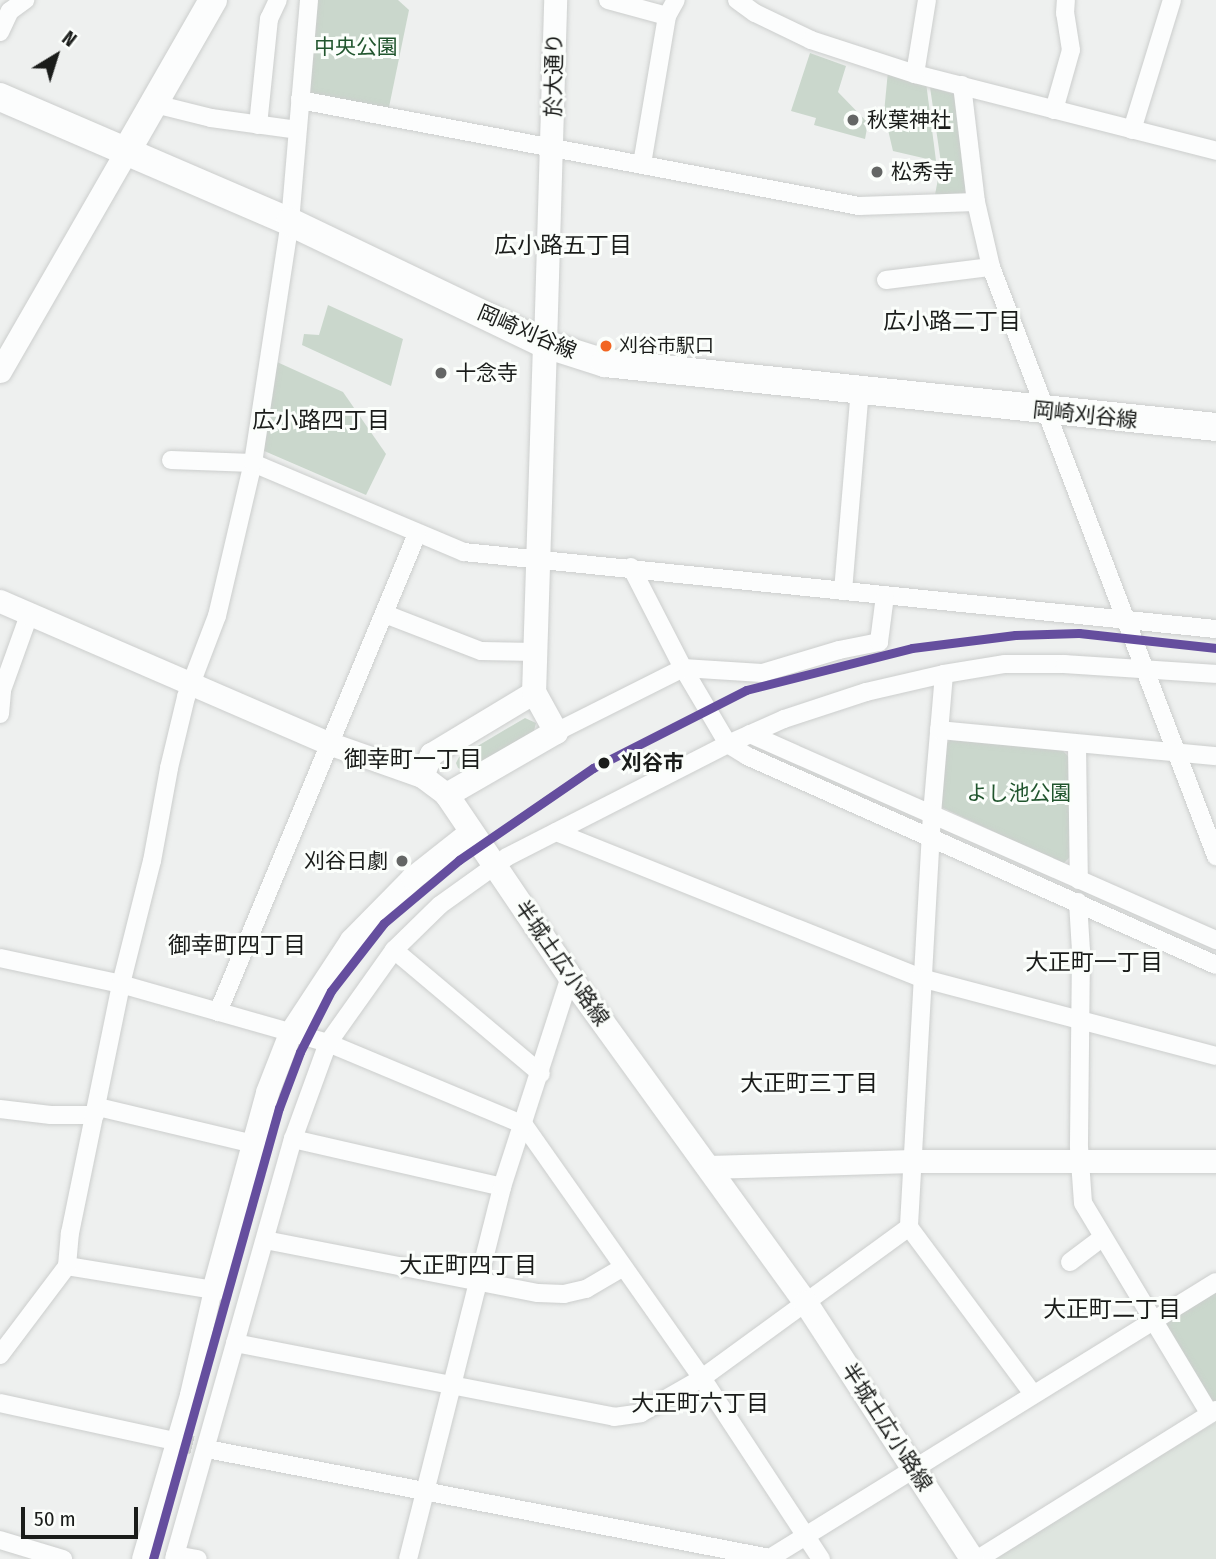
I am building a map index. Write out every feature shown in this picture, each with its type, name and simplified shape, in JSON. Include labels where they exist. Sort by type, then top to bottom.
[{"type":"main road","points":[[127,152],[213,0]]},
{"type":"main road","name":"岡崎刈谷線","points":[[0,97],[289,222],[545,344],[605,363],[1216,427]]},
{"type":"main road","points":[[447,795],[556,732],[534,692],[536,561],[545,344]]},
{"type":"main road","name":"半城土広小路線","points":[[447,795],[569,977],[806,1303],[972,1559]]},
{"type":"street","points":[[0,32],[10,11],[25,0]]},
{"type":"street","points":[[258,125],[269,19],[278,0]]},
{"type":"street","points":[[0,1355],[66,1266],[70,1233],[121,984],[152,861],[169,768],[191,686],[218,616],[253,463],[289,222],[309,0]]},
{"type":"street","name":"於大通り","points":[[545,344],[555,0]]},
{"type":"street","points":[[608,0],[667,16]]},
{"type":"street","points":[[642,164],[667,16],[676,0]]},
{"type":"street","points":[[737,0],[755,13],[811,40],[915,74],[1216,151]]},
{"type":"street","points":[[915,74],[927,0]]},
{"type":"street","points":[[1054,110],[1071,50],[1065,13],[1066,0]]},
{"type":"street","points":[[1132,130],[1172,0]]},
{"type":"street","points":[[962,85],[976,201],[991,267],[1216,856]]},
{"type":"street","points":[[300,100],[552,150],[642,164],[859,206],[976,201]]},
{"type":"street","points":[[155,104],[211,118],[297,130]]},
{"type":"street","points":[[0,371],[127,152]]},
{"type":"street","points":[[886,280],[991,267]]},
{"type":"street","points":[[843,592],[860,389]]},
{"type":"street","points":[[171,460],[253,463],[464,552],[1216,629]]},
{"type":"street","points":[[218,1012],[331,744],[353,681],[385,614],[417,534]]},
{"type":"street","points":[[631,567],[683,668],[728,744],[747,756],[1216,965]]},
{"type":"street","points":[[556,732],[683,668],[762,673],[879,642],[885,596]]},
{"type":"street","points":[[0,601],[191,686],[331,744],[422,776],[447,795]]},
{"type":"street","points":[[385,614],[481,651],[536,652]]},
{"type":"street","points":[[0,715],[2,690],[29,615]]},
{"type":"street","points":[[198,1559],[175,1557],[293,1139],[328,1043],[394,950],[440,905],[493,865],[728,744],[784,719],[866,692],[944,674],[1005,664],[1145,668],[1216,674]]},
{"type":"street","points":[[944,674],[921,978],[909,1227],[1032,1394]]},
{"type":"street","points":[[422,776],[431,754],[534,692]]},
{"type":"street","points":[[939,730],[1216,756]]},
{"type":"street","points":[[750,734],[1216,940]]},
{"type":"street","points":[[1077,745],[1079,880]]},
{"type":"street","points":[[556,832],[921,978],[1216,1056]]},
{"type":"street","points":[[141,1559],[267,1092],[290,1033],[351,940],[412,877],[470,833]]},
{"type":"street","points":[[978,1559],[1213,1412],[1153,1321],[1083,1203],[1079,1161],[1081,951],[1078,902]]},
{"type":"street","points":[[394,950],[541,1074]]},
{"type":"street","points":[[0,958],[121,984],[328,1043],[524,1125],[622,1268],[702,1378],[821,1559]]},
{"type":"street","points":[[408,1559],[502,1187],[541,1074],[569,977]]},
{"type":"street","points":[[0,1109],[51,1115],[96,1111],[253,1144]]},
{"type":"street","points":[[293,1139],[502,1187]]},
{"type":"street","points":[[708,1167],[913,1161],[1216,1161]]},
{"type":"street","points":[[235,1343],[614,1417],[640,1413],[702,1378],[909,1227]]},
{"type":"street","points":[[1070,1262],[1102,1238]]},
{"type":"street","points":[[265,1240],[538,1293],[564,1294],[586,1289],[622,1268]]},
{"type":"street","points":[[66,1266],[213,1290]]},
{"type":"street","points":[[207,1449],[769,1559],[1216,1282]]},
{"type":"street","points":[[0,1403],[175,1441]]},
{"type":"street","points":[[0,1540],[52,1558]]},
{"type":"shaded area","points":[[1216,1422],[1216,1559],[995,1559],[993,1556]]},
{"type":"green space","name":"中央公園","points":[[315,0],[398,0],[409,10],[388,112],[306,96]]},
{"type":"green space","points":[[810,53],[846,66],[838,92],[868,123],[865,139],[814,125],[816,118],[791,111]]},
{"type":"green space","points":[[888,71],[926,82],[936,161],[893,151],[884,113]]},
{"type":"green space","points":[[930,87],[957,95],[970,199],[934,200],[941,163]]},
{"type":"green space","points":[[328,305],[403,339],[391,386],[302,345],[304,334],[319,335]]},
{"type":"green space","points":[[277,362],[343,392],[386,454],[366,495],[262,450]]},
{"type":"green space","points":[[525,718],[536,723],[534,731],[465,771],[458,768],[456,763],[459,757]]},
{"type":"green space","name":"よし池公園","points":[[950,740],[1062,750],[1069,757],[1070,857],[1063,864],[941,807],[945,745]]},
{"type":"green space","points":[[1216,1292],[1216,1404],[1214,1405],[1164,1323]]},
{"type":"tunnel","points":[[175,1441],[207,1449]]},
{"type":"transit line","points":[[153,1559],[279,1108],[300,1052],[331,991],[384,923],[459,860],[593,768],[746,690],[912,648],[1015,635],[1079,633],[1216,648]]},
{"type":"place","name":"秋葉神社","points":[[853,120]]},
{"type":"place","name":"松秀寺","points":[[877,172]]},
{"type":"place","name":"刈谷市駅口","points":[[606,346]]},
{"type":"place","name":"十念寺","points":[[441,373]]},
{"type":"place","name":"刈谷市","points":[[604,763]]},
{"type":"place","name":"刈谷日劇","points":[[402,861]]},
{"type":"district","name":"広小路五丁目","points":[[563,245]]},
{"type":"district","name":"広小路二丁目","points":[[952,321]]},
{"type":"district","name":"広小路四丁目","points":[[321,420]]},
{"type":"district","name":"御幸町一丁目","points":[[413,759]]},
{"type":"district","name":"御幸町四丁目","points":[[237,945]]},
{"type":"district","name":"大正町一丁目","points":[[1094,962]]},
{"type":"district","name":"大正町三丁目","points":[[809,1083]]},
{"type":"district","name":"大正町四丁目","points":[[468,1265]]},
{"type":"district","name":"大正町二丁目","points":[[1112,1309]]},
{"type":"district","name":"大正町六丁目","points":[[700,1403]]}]
